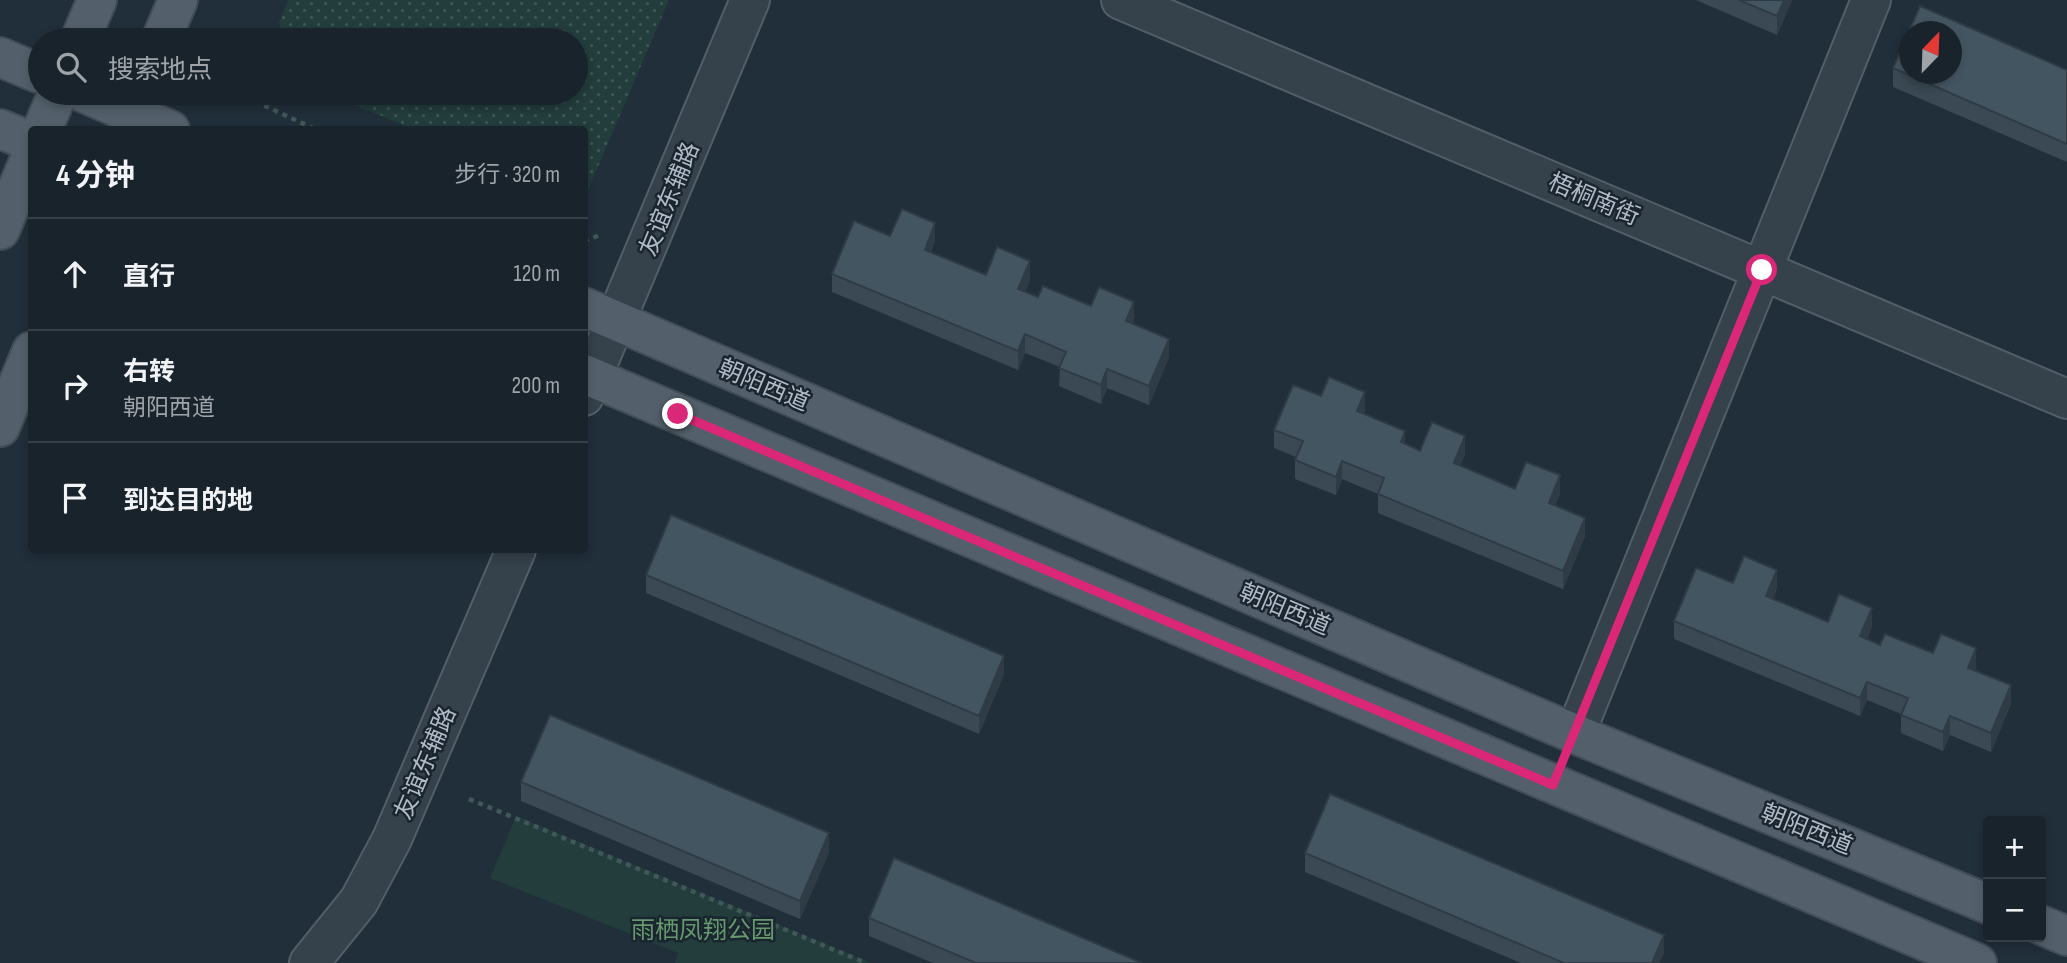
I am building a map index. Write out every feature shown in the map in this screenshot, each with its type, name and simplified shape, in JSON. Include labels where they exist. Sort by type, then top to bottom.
[{"type":"main road","points":[[85,28],[97,0]]},
{"type":"main road","points":[[166,28],[178,0]]},
{"type":"main road","points":[[0,57],[28,69]]},
{"type":"main road","points":[[44,126],[53,105]]},
{"type":"main road","points":[[114,105],[161,126]]},
{"type":"main road","points":[[0,129],[28,140]]},
{"type":"main road","points":[[0,230],[28,164]]},
{"type":"main road","name":"朝阳西道","points":[[601,314],[1575,734],[1983,902]]},
{"type":"main road","points":[[0,427],[28,360]]},
{"type":"main road","points":[[588,383],[1977,963]]},
{"type":"main road","points":[[1553,785],[1575,734]]},
{"type":"main road","points":[[2046,927],[2067,936]]},
{"type":"street","name":"友谊东辅路","points":[[588,378],[601,314],[750,0]]},
{"type":"street","name":"梧桐南街","points":[[1121,0],[1765,262],[2067,380]]},
{"type":"street","name":"梧桐南街","points":[[1159,0],[1765,262],[2067,398]]},
{"type":"street","points":[[1575,734],[1871,0]]},
{"type":"street","name":"友谊东辅路","points":[[309,963],[359,901],[392,839],[515,553]]},
{"type":"path","points":[[263,105],[308,126]]},
{"type":"path","points":[[588,240],[600,235]]},
{"type":"path","points":[[469,799],[866,963]]},
{"type":"green space","points":[[288,0],[669,0],[588,190],[588,126],[407,126],[355,105],[588,105],[588,28],[281,28],[279,23]]},
{"type":"green space","name":"雨栖凤翔公园","points":[[516,816],[871,963],[675,963],[678,953],[490,878]]},
{"type":"building","points":[[1739,0],[1784,0],[1777,16]]},
{"type":"building","points":[[1920,6],[1954,21],[1913,21]]},
{"type":"building","points":[[1962,24],[2067,70],[2067,144],[1930,84],[1962,84]]},
{"type":"building","points":[[1899,54],[1899,71],[1893,68]]},
{"type":"building","points":[[902,209],[935,223],[925,250],[986,275],[997,247],[1030,261],[1018,289],[1038,297],[1043,286],[1091,306],[1099,287],[1134,302],[1126,321],[1169,339],[1149,386],[1107,369],[1101,385],[1059,368],[1066,352],[1025,334],[1018,351],[832,274],[854,221],[890,236]]},
{"type":"building","points":[[1329,377],[1365,392],[1357,411],[1405,431],[1401,442],[1420,451],[1432,422],[1465,436],[1454,463],[1515,489],[1526,462],[1560,475],[1549,503],[1585,518],[1563,571],[1378,494],[1384,478],[1342,461],[1336,477],[1295,460],[1303,441],[1274,430],[1293,385],[1321,396]]},
{"type":"building","points":[[671,515],[1004,656],[979,716],[646,575]]},
{"type":"building","points":[[1744,556],[1777,570],[1766,596],[1828,622],[1839,594],[1872,608],[1860,636],[1880,645],[1885,634],[1933,653],[1941,634],[1976,648],[1968,668],[2011,685],[1991,733],[1950,716],[1943,732],[1901,715],[1908,698],[1867,682],[1860,698],[1674,621],[1696,568],[1733,583]]},
{"type":"building","points":[[550,715],[829,833],[800,901],[521,782]]},
{"type":"building","points":[[1330,794],[1664,935],[1652,963],[1564,963],[1305,853]]},
{"type":"building","points":[[894,858],[1142,963],[976,963],[869,918]]},
{"type":"route","points":[[678,414],[1553,785],[1762,270]]}]
